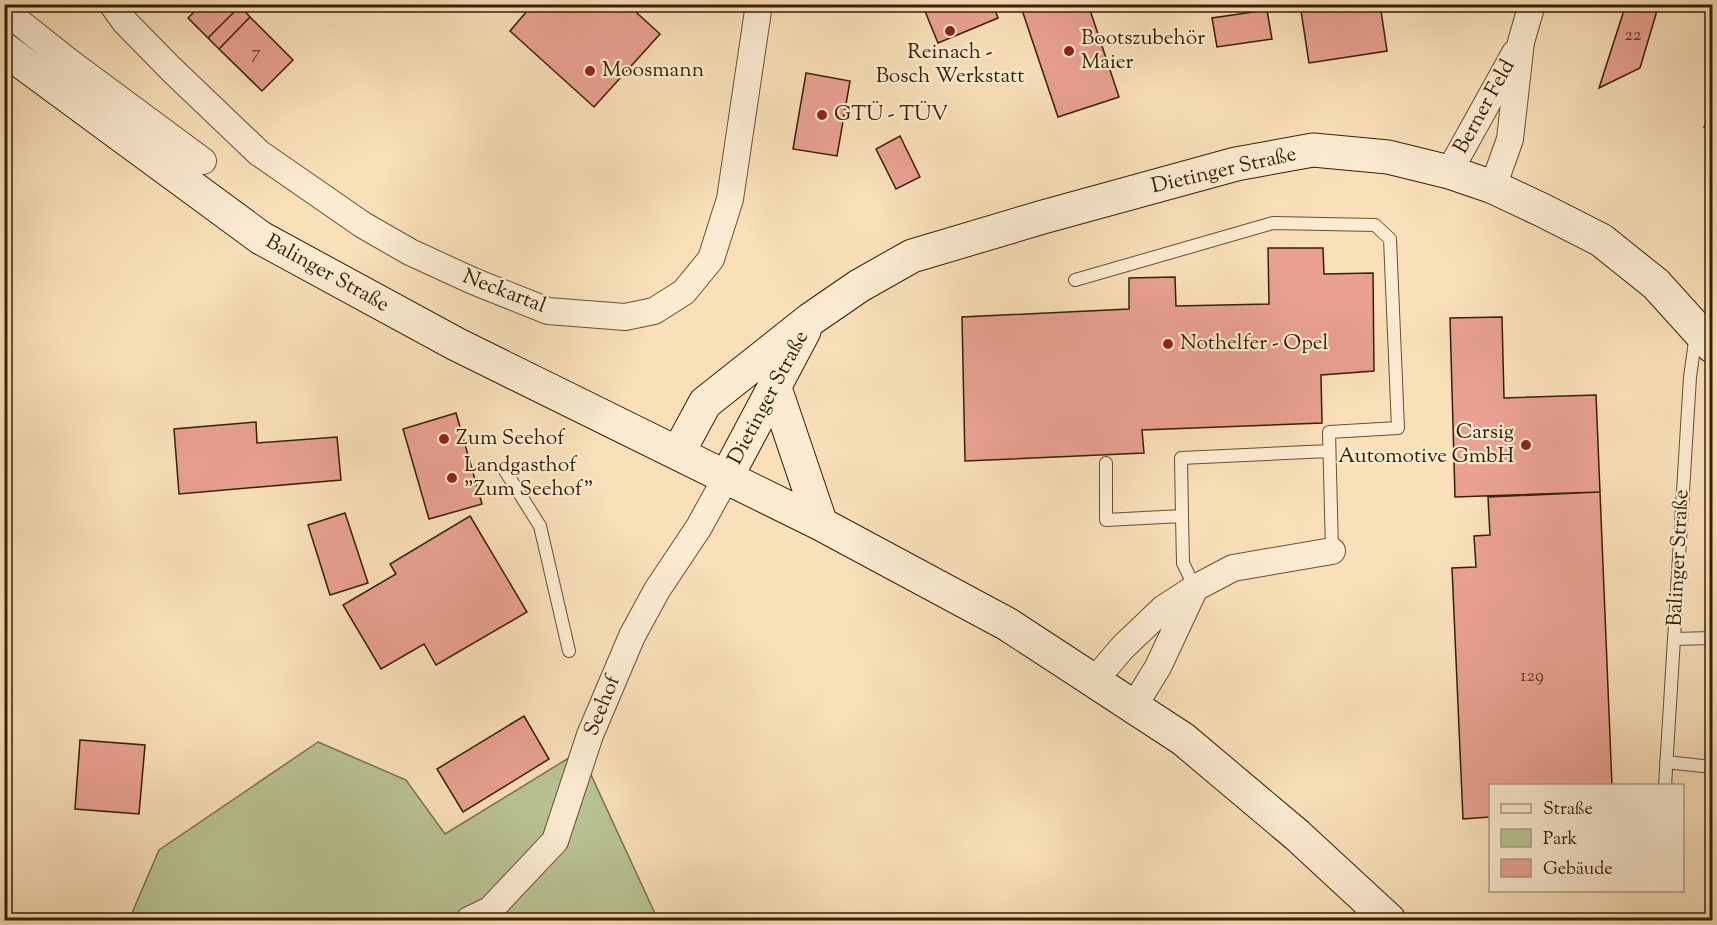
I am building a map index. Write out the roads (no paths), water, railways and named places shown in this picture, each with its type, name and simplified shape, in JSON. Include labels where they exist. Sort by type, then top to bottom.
[{"type":"main road","name":"Balinger Straße","points":[[4,49],[261,238],[456,344],[727,476],[1007,624],[1183,739],[1297,835],[1372,915]]},
{"type":"main road","name":"Dietinger Straße","points":[[678,453],[705,403],[811,319],[859,286],[912,256],[1236,164],[1313,150],[1389,157],[1449,172],[1494,187],[1601,240],[1656,284],[1705,338]]},
{"type":"main road","name":"Dietinger Straße","points":[[727,476],[811,319]]},
{"type":"main road","points":[[775,387],[821,524]]},
{"type":"street","name":"Neckartal","points":[[112,4],[125,22],[171,69],[259,153],[363,225],[410,252],[473,282],[548,311],[625,317],[654,311],[684,292],[711,259],[730,199],[759,4]]},
{"type":"street","name":"Berner Feld","points":[[1494,187],[1510,139],[1521,42],[1528,6]]},
{"type":"street","points":[[4,10],[68,61],[203,161]]},
{"type":"street","name":"Berner Feld","points":[[1449,172],[1521,42]]},
{"type":"street","name":"Seehof","points":[[469,921],[490,910],[555,841],[590,735],[632,636],[657,590],[699,527],[727,476]]},
{"type":"street","points":[[1094,681],[1123,647],[1164,608],[1195,588],[1233,568],[1332,551]]},
{"type":"street","points":[[1134,706],[1158,668],[1195,588]]},
{"type":"lane","points":[[1075,280],[1273,223],[1376,225],[1390,239],[1398,428],[1329,432],[1332,551]]},
{"type":"lane","name":"Balinger Straße","points":[[1665,784],[1690,377],[1705,338]]},
{"type":"lane","points":[[1195,588],[1184,563],[1181,458],[1329,451]]},
{"type":"lane","points":[[1106,463],[1106,520],[1182,516]]},
{"type":"lane","points":[[504,469],[540,526],[569,651]]},
{"type":"lane","points":[[1674,639],[1713,638]]},
{"type":"lane","points":[[1666,762],[1713,767]]},
{"type":"place","name":"Reinach - Bosch Werkstatt","points":[[950,31]]},
{"type":"place","name":"Bootszubehör Maier","points":[[1069,51]]},
{"type":"place","name":"Moosmann","points":[[590,71]]},
{"type":"place","name":"GTÜ - TÜV","points":[[822,115]]},
{"type":"place","name":"Nothelfer - Opel","points":[[1168,344]]},
{"type":"place","name":"Zum Seehof","points":[[444,439]]},
{"type":"place","name":"Carsig Automotive GmbH","points":[[1526,445]]},
{"type":"place","name":"Landgasthof \"Zum Seehof\"","points":[[452,478]]}]
